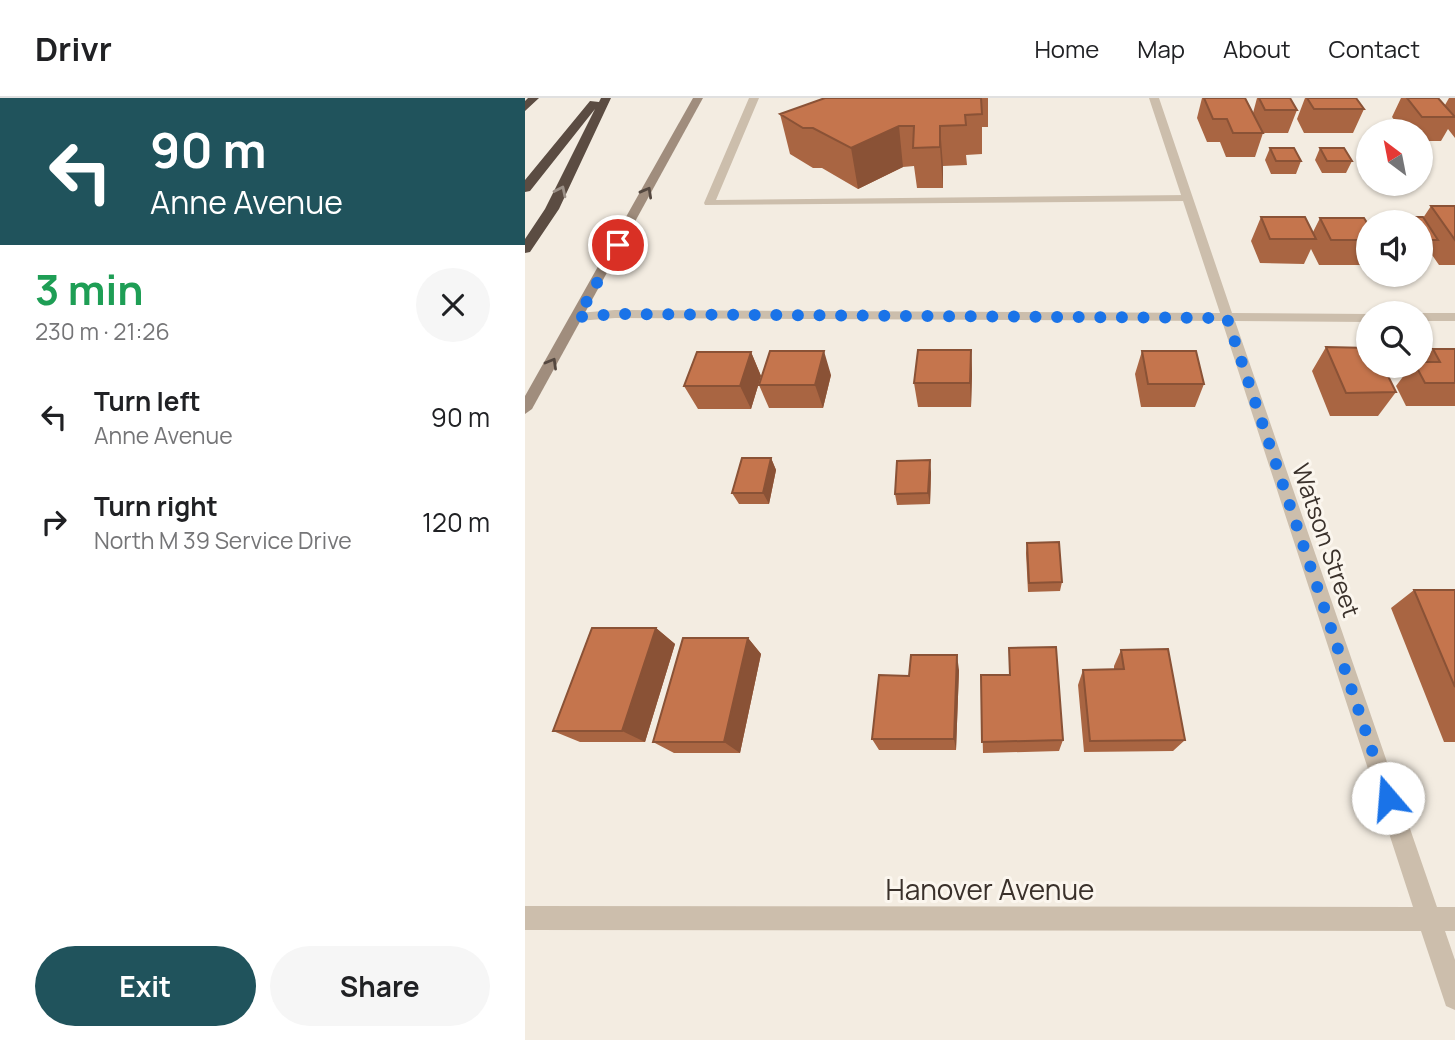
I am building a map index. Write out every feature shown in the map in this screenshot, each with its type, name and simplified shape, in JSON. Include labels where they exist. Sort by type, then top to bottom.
[{"type":"highway","points":[[525,108],[534,98]]},
{"type":"highway","points":[[525,188],[597,98]]},
{"type":"highway","points":[[525,249],[552,209],[606,98]]},
{"type":"main road","points":[[525,410],[698,98]]},
{"type":"street","points":[[754,98],[709,203],[1187,198]]},
{"type":"street","name":"Watson Street","points":[[1154,98],[1455,997]]},
{"type":"street","points":[[578,317],[629,314],[1356,318]]},
{"type":"street","points":[[1433,317],[1455,317]]},
{"type":"street","name":"Hanover Avenue","points":[[525,918],[1455,919]]},
{"type":"building","points":[[825,98],[981,98],[982,114],[965,115],[966,125],[940,126],[940,147],[913,148],[914,126],[899,126],[851,148],[813,128],[803,128],[780,114]]},
{"type":"building","points":[[1204,98],[1245,98],[1263,133],[1233,133],[1227,119],[1213,119]]},
{"type":"building","points":[[1259,98],[1290,98],[1297,110],[1265,110]]},
{"type":"building","points":[[1307,98],[1356,98],[1364,109],[1314,109]]},
{"type":"building","points":[[1407,98],[1438,98],[1455,117],[1422,117]]},
{"type":"building","points":[[1270,148],[1294,148],[1301,161],[1276,161]]},
{"type":"building","points":[[1320,148],[1344,148],[1352,161],[1327,161]]},
{"type":"building","points":[[1431,206],[1455,206],[1455,240]]},
{"type":"building","points":[[1261,217],[1305,217],[1316,239],[1270,239]]},
{"type":"building","points":[[1320,218],[1356,218],[1356,240],[1331,240]]},
{"type":"building","points":[[1326,347],[1356,348],[1356,378],[1389,378],[1396,392],[1346,393]]},
{"type":"building","points":[[1433,349],[1455,349],[1455,383],[1425,383],[1422,378],[1433,378],[1433,362],[1440,362]]},
{"type":"building","points":[[918,350],[971,350],[970,383],[914,383]]},
{"type":"building","points":[[770,351],[824,351],[815,385],[759,385]]},
{"type":"building","points":[[1142,351],[1196,351],[1204,384],[1148,384]]},
{"type":"building","points":[[697,352],[751,352],[740,386],[684,386]]},
{"type":"building","points":[[742,458],[771,458],[763,493],[732,493]]},
{"type":"building","points":[[930,460],[928,493],[895,494],[897,461]]},
{"type":"building","points":[[1059,542],[1062,582],[1029,583],[1027,543]]},
{"type":"building","points":[[1414,590],[1455,590],[1455,687]]},
{"type":"building","points":[[592,628],[656,628],[622,731],[553,731]]},
{"type":"building","points":[[683,638],[748,638],[724,742],[653,742]]},
{"type":"building","points":[[1056,647],[1063,740],[982,742],[981,675],[1010,675],[1009,648]]},
{"type":"building","points":[[1168,649],[1185,740],[1090,741],[1083,670],[1124,669],[1121,650]]},
{"type":"building","points":[[911,655],[957,655],[954,739],[872,739],[879,675],[909,676]]},
{"type":"route","points":[[618,245],[578,317],[615,314],[1227,318],[1388,798]]}]
